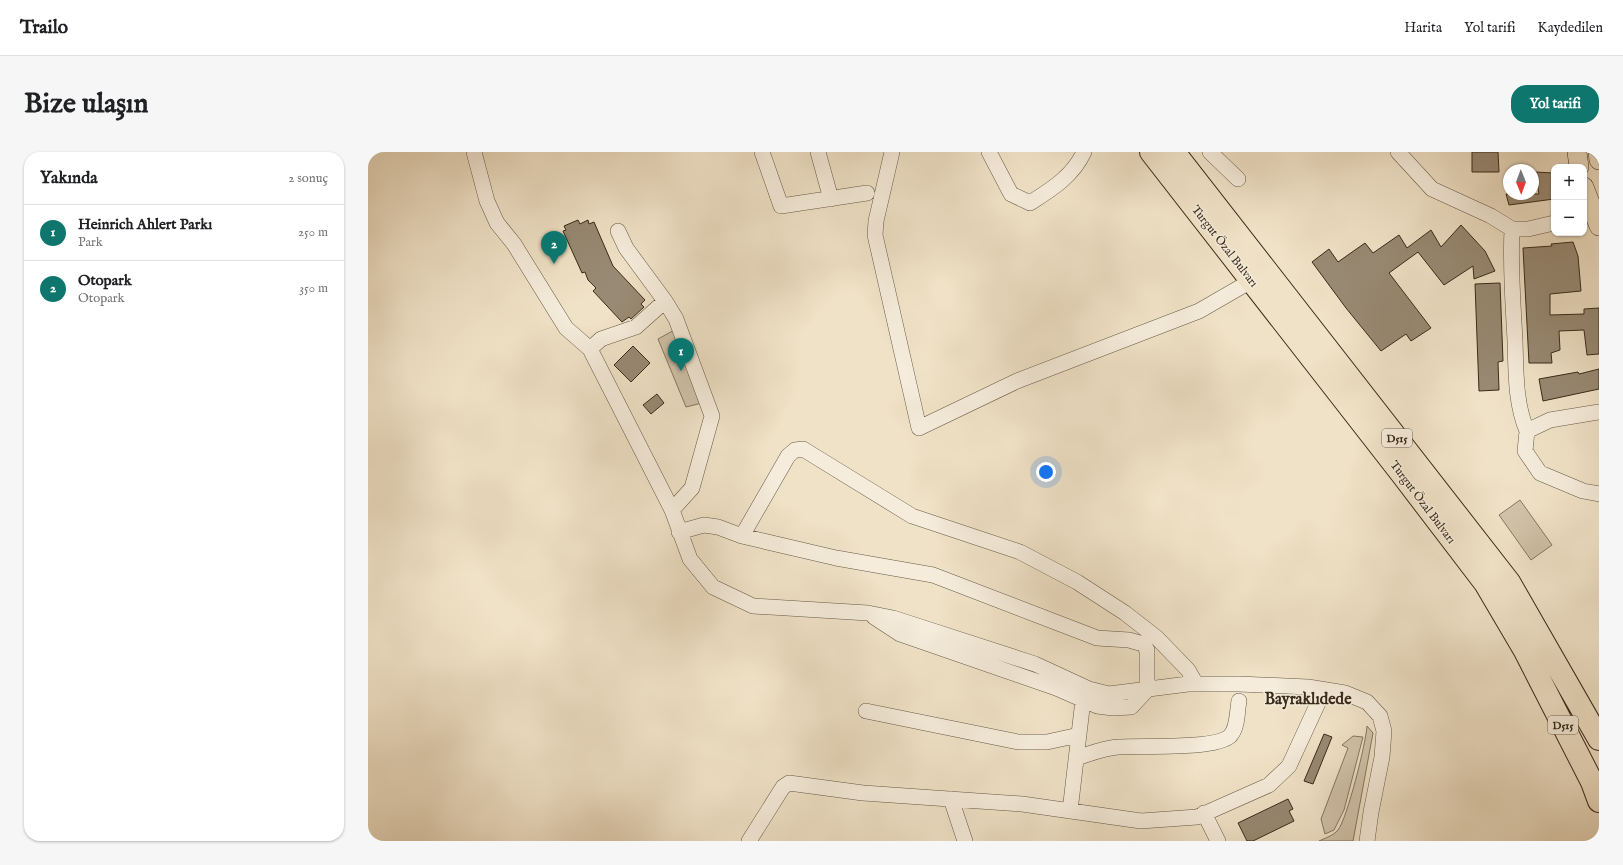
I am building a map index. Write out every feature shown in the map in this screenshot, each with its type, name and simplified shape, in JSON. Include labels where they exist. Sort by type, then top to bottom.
[{"type":"highway","name":"Turgut Özal Bulvarı","points":[[1151,152],[1485,583],[1525,651],[1592,782],[1599,801]]},
{"type":"highway","name":"Turgut Özal Bulvarı","points":[[1174,152],[1509,582],[1599,739]]},
{"type":"main road","points":[[1577,152],[1579,164]]},
{"type":"main road","points":[[1598,152],[1599,160]]},
{"type":"main road","points":[[1587,200],[1592,219]]},
{"type":"street","points":[[474,152],[487,201],[497,223],[514,244],[566,328],[590,349],[672,510],[690,559],[713,587],[753,606],[868,613],[893,618],[1036,664],[1089,688],[1109,694],[1196,684],[1308,687],[1345,693],[1367,702],[1380,716],[1384,731],[1382,757],[1367,841]]},
{"type":"street","points":[[762,152],[782,206],[866,193]]},
{"type":"street","points":[[818,152],[831,198]]},
{"type":"street","points":[[892,152],[876,221],[875,235],[919,428],[1017,381],[1199,311],[1251,281]]},
{"type":"street","points":[[989,152],[1011,194],[1030,203],[1053,188],[1077,166],[1084,152]]},
{"type":"street","points":[[1210,152],[1238,179]]},
{"type":"street","points":[[1398,152],[1432,189],[1491,216],[1512,229],[1528,228],[1551,224]]},
{"type":"street","points":[[1512,229],[1510,258],[1517,390],[1521,418],[1527,431],[1525,451],[1540,473],[1583,491],[1599,494]]},
{"type":"street","points":[[618,231],[626,248],[665,301],[676,319],[712,416],[692,488],[672,510]]},
{"type":"street","points":[[590,349],[601,339],[636,327],[665,301]]},
{"type":"street","points":[[1527,431],[1550,420],[1599,412]]},
{"type":"street","points":[[742,536],[788,456],[795,450],[803,449],[912,516],[1020,552],[1077,582],[1125,613],[1157,638],[1188,670],[1196,684]]},
{"type":"street","points":[[680,532],[704,525],[718,527],[742,536],[836,558],[933,575],[1097,638],[1129,640],[1143,644],[1148,650],[1147,690],[1131,707],[1113,708],[1097,706],[1056,688],[900,634],[868,613]]},
{"type":"street","points":[[749,841],[784,787],[789,783],[842,791],[1022,804],[1141,821],[1197,817],[1269,785],[1289,766],[1324,690]]},
{"type":"street","points":[[1070,811],[1083,700]]},
{"type":"street","points":[[1076,758],[1108,748],[1183,746],[1223,740],[1230,736],[1234,730],[1239,701]]},
{"type":"street","points":[[866,711],[1018,742],[1047,742],[1079,735]]},
{"type":"street","points":[[951,799],[965,841]]},
{"type":"street","points":[[1204,814],[1218,841]]},
{"type":"shaded area","points":[[676,329],[702,403],[686,407],[658,339]]},
{"type":"shaded area","points":[[1520,500],[1552,545],[1531,560],[1499,515]]},
{"type":"shaded area","points":[[1367,726],[1373,733],[1353,841],[1319,841],[1334,834],[1342,823],[1356,780]]},
{"type":"shaded area","points":[[1353,736],[1363,737],[1344,810],[1334,830],[1325,834],[1321,819],[1348,748],[1342,745]]},
{"type":"building","points":[[1472,152],[1498,152],[1499,172],[1472,172]]},
{"type":"building","points":[[1539,172],[1551,173],[1551,199],[1509,205],[1508,200],[1539,200]]},
{"type":"building","points":[[578,220],[580,224],[588,220],[589,224],[594,222],[613,266],[645,300],[641,304],[644,307],[631,319],[629,317],[622,322],[593,291],[596,288],[588,280],[585,272],[582,273],[563,231],[566,230],[564,226]]},
{"type":"building","points":[[1461,225],[1485,251],[1495,271],[1474,279],[1473,266],[1444,285],[1418,252],[1389,273],[1431,328],[1411,341],[1406,334],[1381,351],[1346,308],[1312,262],[1329,249],[1338,262],[1365,243],[1373,253],[1399,235],[1407,248],[1431,230],[1441,247]]},
{"type":"building","points":[[1573,242],[1578,256],[1581,291],[1550,294],[1550,315],[1584,314],[1584,309],[1599,308],[1599,354],[1587,355],[1584,330],[1559,331],[1560,350],[1551,353],[1552,363],[1529,363],[1523,248],[1552,246],[1551,244]]},
{"type":"building","points":[[1500,283],[1503,361],[1498,362],[1499,390],[1479,391],[1475,284]]},
{"type":"building","points":[[633,346],[650,363],[631,382],[614,365]]},
{"type":"building","points":[[1599,369],[1599,389],[1543,401],[1539,379],[1578,372],[1579,374]]},
{"type":"building","points":[[657,394],[664,403],[651,414],[643,405]]},
{"type":"building","points":[[1324,734],[1332,737],[1313,784],[1304,781]]},
{"type":"building","points":[[1288,799],[1293,809],[1289,811],[1294,821],[1253,841],[1247,841],[1238,823]]},
{"type":"place","name":"Otopark","points":[[554,264]]},
{"type":"place","name":"Heinrich Ahlert Parkı","points":[[681,371]]},
{"type":"district","name":"Bayraklıdede","points":[[1308,698]]}]
